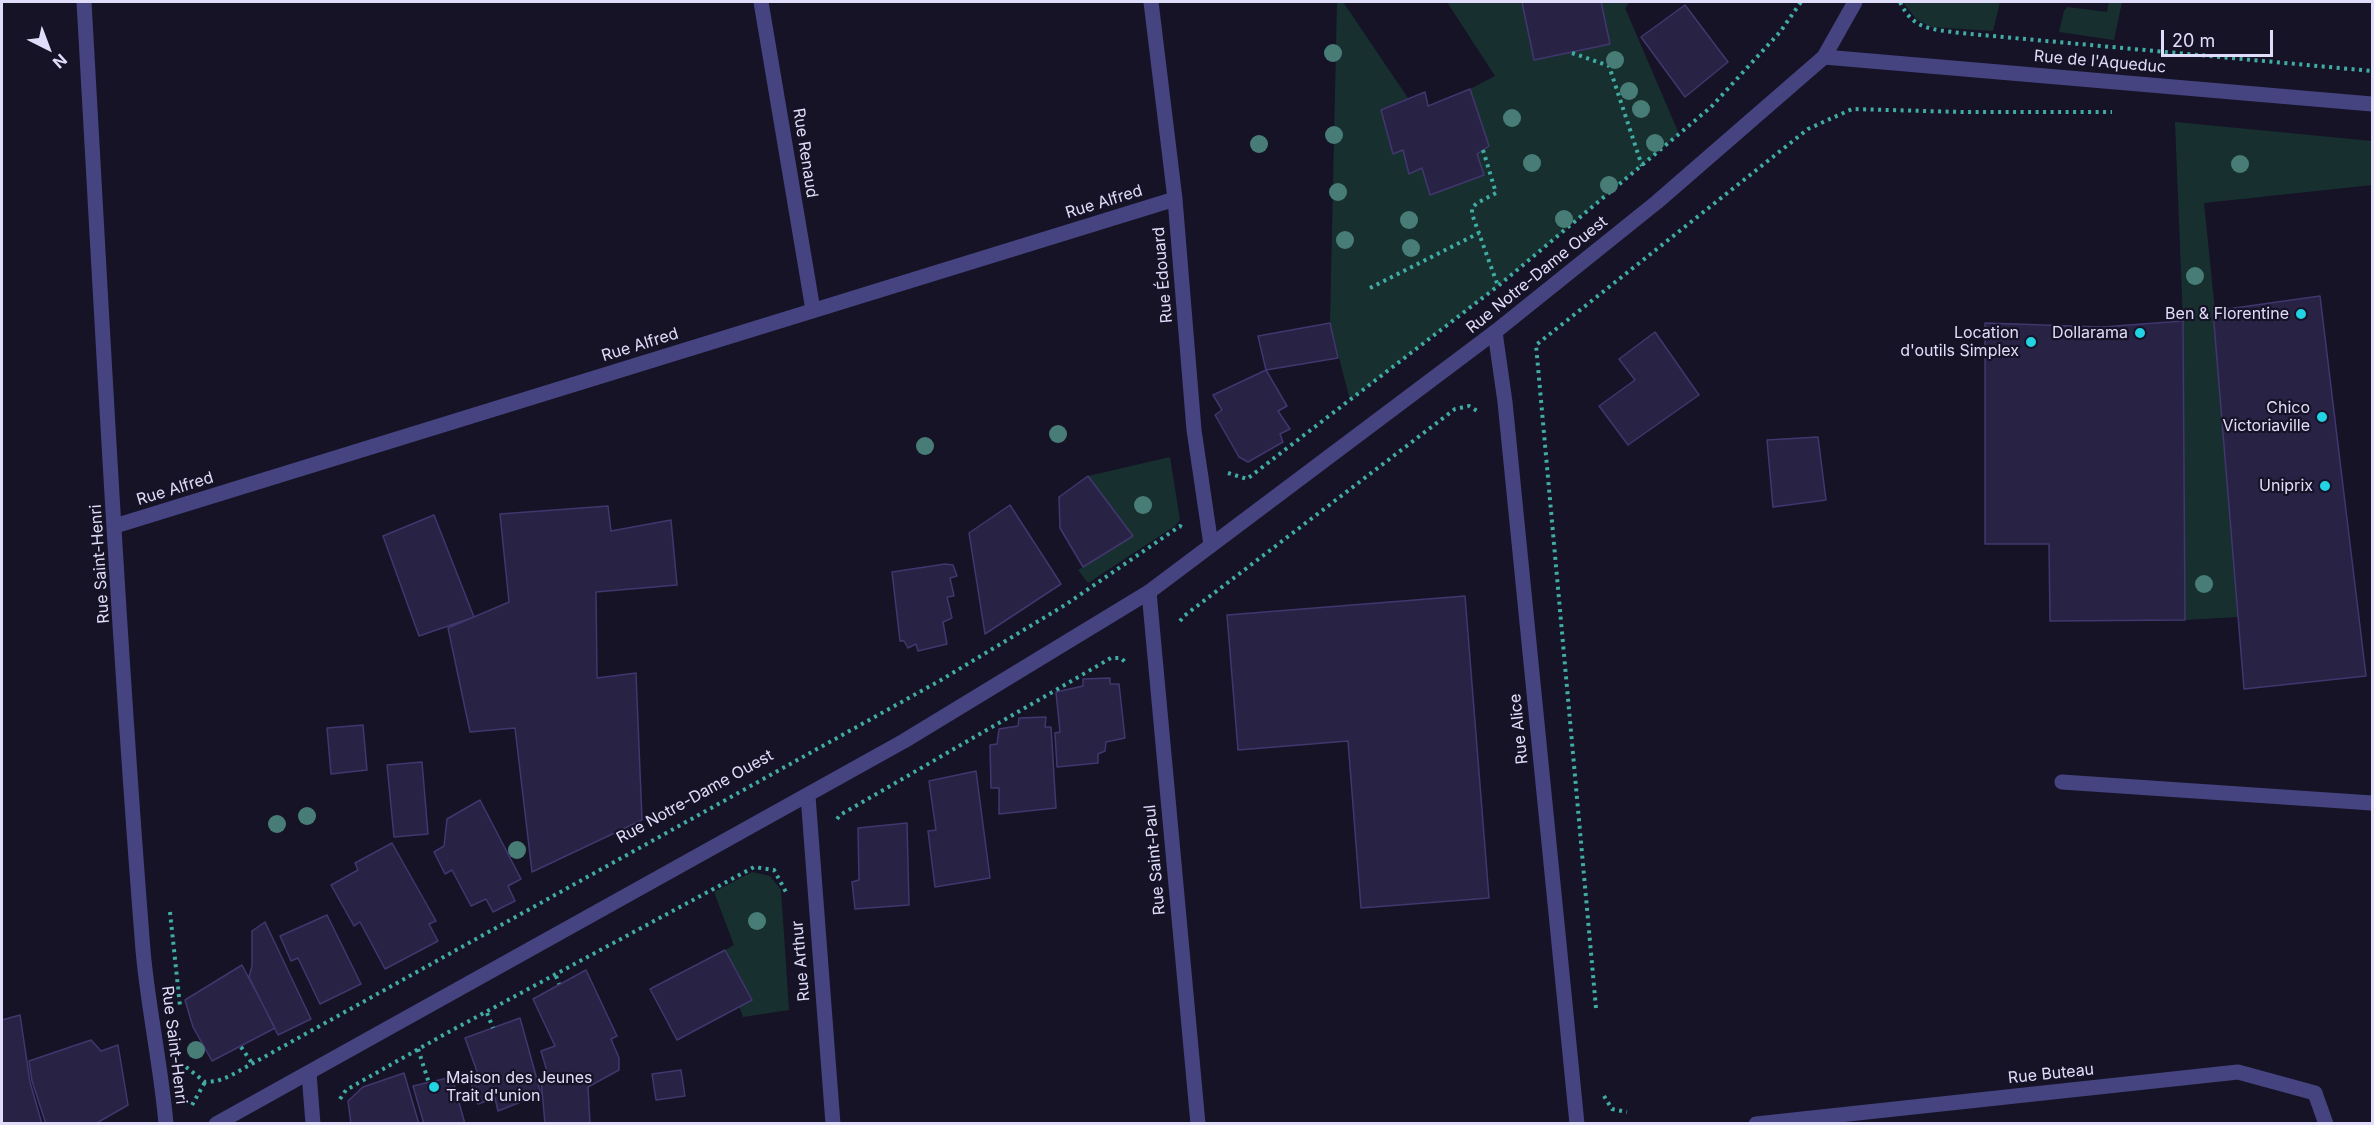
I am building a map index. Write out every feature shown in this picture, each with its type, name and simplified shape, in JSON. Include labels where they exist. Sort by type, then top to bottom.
[{"type":"street","name":"Rue Saint-Henri","points":[[84,2],[115,526],[144,953],[163,1086],[166,1124]]},
{"type":"street","name":"Rue Renaud","points":[[761,2],[813,310]]},
{"type":"street","name":"Rue Édouard","points":[[1151,2],[1175,199],[1194,430],[1210,545]]},
{"type":"street","name":"Rue Notre-Dame Ouest","points":[[216,1124],[808,796],[972,701],[1149,592],[1495,332],[1657,202],[1824,57],[1856,2]]},
{"type":"street","name":"Rue de l'Aqueduc","points":[[1824,57],[2373,104]]},
{"type":"street","name":"Rue Alfred","points":[[115,526],[1175,199]]},
{"type":"street","name":"Rue Alice","points":[[1495,332],[1505,402],[1577,1124]]},
{"type":"street","name":"Rue Saint-Paul","points":[[1149,592],[1198,1124]]},
{"type":"street","points":[[2062,782],[2373,803]]},
{"type":"street","name":"Rue Arthur","points":[[808,796],[833,1124]]},
{"type":"street","name":"Rue Buteau","points":[[1756,1124],[2238,1072],[2315,1093],[2326,1124]]},
{"type":"street","points":[[309,1073],[313,1124]]},
{"type":"path","name":"Rue Notre-Dame Ouest","points":[[1231,475],[1247,479],[1498,286],[1711,107],[1780,32],[1801,2]]},
{"type":"path","name":"Rue de l'Aqueduc","points":[[1901,4],[1913,21],[1926,28],[1960,33],[2373,71]]},
{"type":"path","points":[[1572,53],[1609,66],[1642,166]]},
{"type":"path","points":[[1596,1015],[1536,345],[1808,129],[1852,109],[1962,112],[2122,111]]},
{"type":"path","points":[[1483,150],[1496,193],[1472,208],[1498,286]]},
{"type":"path","points":[[1370,288],[1479,233]]},
{"type":"path","points":[[1180,621],[1455,409],[1469,406],[1475,409]]},
{"type":"path","name":"Rue Notre-Dame Ouest","points":[[186,1067],[205,1082],[217,1081],[230,1076],[941,680],[1065,605],[1180,526],[1210,545]]},
{"type":"path","points":[[833,825],[840,815],[1111,658],[1121,658]]},
{"type":"path","points":[[340,1098],[346,1090],[418,1049],[754,867],[774,870]]},
{"type":"path","points":[[556,976],[559,984]]},
{"type":"path","points":[[487,1013],[493,1028]]},
{"type":"path","points":[[241,1047],[252,1063]]},
{"type":"path","points":[[418,1049],[429,1083]]},
{"type":"path","points":[[1603,1086],[1604,1098],[1612,1109],[1626,1112]]},
{"type":"green space","points":[[1337,2],[1343,2],[1408,98],[1381,110],[1393,154],[1403,150],[1409,174],[1422,168],[1430,195],[1484,175],[1477,154],[1489,146],[1470,89],[1495,76],[1447,2],[1630,2],[1625,8],[1679,134],[1498,286],[1350,400],[1330,323]]},
{"type":"green space","points":[[1903,2],[2000,2],[1993,31],[1931,27],[1916,19]]},
{"type":"green space","points":[[2109,2],[2122,2],[2114,40],[2059,32],[2067,7],[2107,12]]},
{"type":"green space","points":[[2175,122],[2372,141],[2372,185],[2204,203],[2214,301],[2238,617],[2185,620],[2183,321]]},
{"type":"green space","points":[[1170,457],[1180,520],[1175,526],[1088,583],[1078,570],[1083,567],[1088,476]]},
{"type":"green space","points":[[752,872],[770,876],[781,890],[789,1010],[743,1017],[739,1006],[752,999],[725,950],[734,945],[714,892]]},
{"type":"building","points":[[1522,2],[1601,2],[1610,44],[1534,60]]},
{"type":"building","points":[[1685,5],[1728,62],[1685,97],[1641,37]]},
{"type":"building","points":[[1470,89],[1489,146],[1477,154],[1484,175],[1430,195],[1422,168],[1409,174],[1403,150],[1393,154],[1381,110],[1425,92],[1428,106]]},
{"type":"building","points":[[2320,296],[2366,676],[2244,689],[2213,311]]},
{"type":"building","points":[[2183,321],[2185,620],[2050,621],[2049,544],[1985,544],[1985,323],[2102,327]]},
{"type":"building","points":[[1330,323],[1338,358],[1266,370],[1258,336]]},
{"type":"building","points":[[1655,332],[1699,395],[1628,445],[1599,406],[1635,380],[1619,359]]},
{"type":"building","points":[[1266,370],[1287,406],[1278,411],[1290,429],[1280,434],[1283,442],[1248,462],[1239,457],[1215,415],[1222,410],[1213,395]]},
{"type":"building","points":[[1818,437],[1826,500],[1773,507],[1767,440]]},
{"type":"building","points":[[1088,476],[1133,536],[1083,567],[1060,528],[1059,497]]},
{"type":"building","points":[[1010,505],[1061,584],[985,634],[969,533]]},
{"type":"building","points":[[608,506],[611,531],[671,520],[677,585],[596,592],[597,678],[636,673],[642,820],[532,872],[515,728],[470,732],[448,628],[509,602],[500,514]]},
{"type":"building","points":[[434,515],[474,617],[419,636],[383,536]]},
{"type":"building","points":[[945,564],[953,565],[957,576],[950,578],[954,596],[947,597],[952,618],[943,622],[947,644],[918,651],[916,644],[908,648],[904,641],[900,641],[892,572]]},
{"type":"building","points":[[1465,596],[1489,898],[1361,908],[1348,741],[1238,750],[1227,615]]},
{"type":"building","points":[[1110,678],[1110,684],[1119,684],[1125,738],[1106,742],[1105,751],[1098,754],[1098,763],[1057,767],[1055,733],[1060,732],[1056,692],[1083,686],[1083,679]]},
{"type":"building","points":[[1046,717],[1045,727],[1051,727],[1056,808],[999,814],[999,788],[991,788],[990,745],[997,744],[999,729],[1018,726],[1019,718]]},
{"type":"building","points":[[363,725],[367,770],[331,774],[327,728]]},
{"type":"building","points":[[422,762],[428,834],[394,837],[387,765]]},
{"type":"building","points":[[976,771],[990,878],[935,887],[928,831],[936,830],[929,781]]},
{"type":"building","points":[[480,800],[521,879],[508,886],[515,901],[493,912],[486,899],[471,906],[452,870],[445,874],[434,852],[444,846],[447,819]]},
{"type":"building","points":[[907,823],[909,905],[855,909],[852,882],[859,880],[858,828]]},
{"type":"building","points":[[392,843],[436,921],[429,924],[438,941],[385,969],[360,922],[354,926],[331,885],[358,870],[355,863]]},
{"type":"building","points":[[327,915],[361,984],[320,1004],[298,958],[291,961],[280,936]]},
{"type":"building","points":[[265,922],[311,1019],[278,1035],[249,977],[252,966],[252,931]]},
{"type":"building","points":[[725,950],[752,1000],[677,1040],[650,989]]},
{"type":"building","points":[[242,965],[275,1028],[212,1061],[193,1027],[185,1000]]},
{"type":"building","points":[[586,970],[617,1036],[611,1039],[619,1058],[619,1070],[588,1087],[590,1124],[545,1124],[541,1079],[549,1078],[541,1051],[555,1046],[533,999]]},
{"type":"building","points":[[20,1015],[30,1082],[42,1124],[2,1124],[2,1020]]},
{"type":"building","points":[[520,1018],[541,1094],[498,1111],[495,1098],[478,1104],[470,1081],[479,1077],[465,1038]]},
{"type":"building","points":[[91,1040],[101,1051],[118,1045],[128,1105],[95,1124],[46,1124],[32,1081],[29,1061]]},
{"type":"building","points":[[681,1070],[685,1096],[656,1100],[652,1074]]},
{"type":"building","points":[[404,1073],[419,1124],[351,1124],[348,1101],[363,1087]]},
{"type":"building","points":[[452,1077],[465,1124],[424,1124],[413,1086]]},
{"type":"place","name":"Ben & Florentine","points":[[2301,314]]},
{"type":"place","name":"Dollarama","points":[[2140,333]]},
{"type":"place","name":"Location d'outils Simplex","points":[[2031,342]]},
{"type":"place","name":"Chico Victoriaville","points":[[2322,417]]},
{"type":"place","name":"Uniprix","points":[[2325,486]]},
{"type":"place","name":"Maison des Jeunes Trait d'union","points":[[434,1087]]}]
